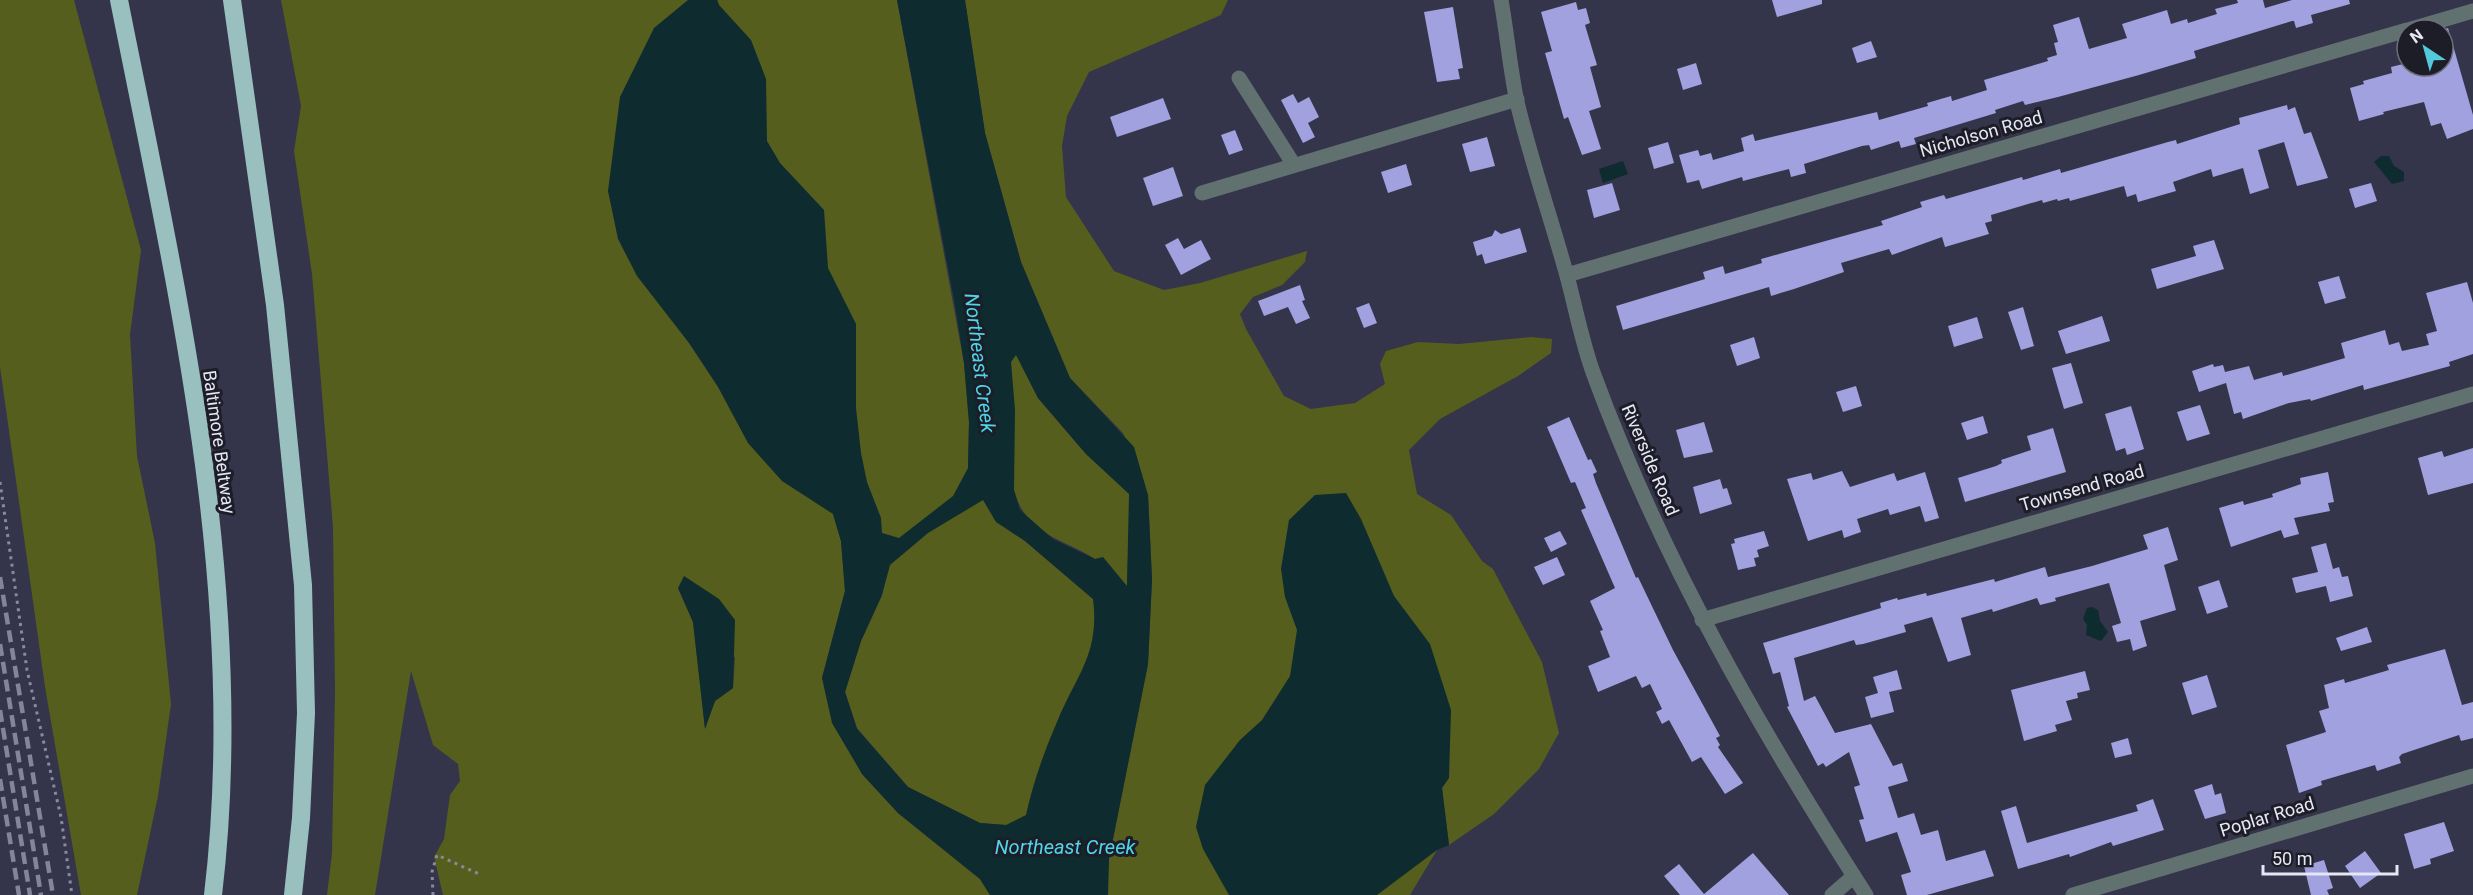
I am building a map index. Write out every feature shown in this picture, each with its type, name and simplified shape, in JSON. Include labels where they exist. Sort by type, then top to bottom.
[{"type":"highway","name":"Baltimore Beltway","points":[[119,0],[180,313],[205,476],[216,591],[222,710],[221,807],[213,895]]},
{"type":"highway","points":[[232,0],[275,305],[303,585],[306,713],[301,818],[293,895]]},
{"type":"street","name":"Riverside Road","points":[[1501,0],[1517,99],[1593,373],[1616,433],[1702,620],[1798,788],[1866,895]]},
{"type":"street","name":"Nicholson Road","points":[[2449,18],[2473,11]]},
{"type":"street","name":"Nicholson Road","points":[[1567,275],[2395,34]]},
{"type":"street","points":[[1239,78],[1294,165]]},
{"type":"street","points":[[1202,193],[1517,99]]},
{"type":"street","name":"Townsend Road","points":[[1702,620],[2473,394]]},
{"type":"street","name":"Poplar Road","points":[[2073,895],[2473,776]]},
{"type":"street","points":[[1832,895],[1854,876]]},
{"type":"path","points":[[0,482],[27,670],[61,817],[72,895]]},
{"type":"path","points":[[433,895],[432,872],[437,855],[479,873]]},
{"type":"green space","points":[[0,0],[74,0],[141,250],[130,335],[137,456],[155,543],[171,704],[158,796],[137,895],[81,895],[45,687],[0,367]]},
{"type":"green space","points":[[281,0],[688,0],[687,3],[719,5],[717,0],[897,0],[964,363],[969,422],[968,468],[996,521],[1025,541],[1093,599],[1109,624],[1028,882],[1006,825],[980,823],[908,787],[857,728],[845,692],[861,641],[882,595],[833,514],[841,541],[845,591],[822,678],[862,774],[898,813],[980,879],[990,895],[443,895],[434,857],[444,839],[450,795],[460,781],[458,764],[433,745],[411,671],[375,895],[327,895],[332,853],[335,691],[333,527],[312,274],[294,151],[301,106]],"holes":[[[678,588],[735,658],[733,688],[715,701],[705,728],[693,622]]]},
{"type":"green space","points":[[965,0],[1228,0],[1221,15],[1089,72],[1067,116],[1062,146],[1066,197],[1114,271],[1164,290],[1200,283],[1307,251],[1305,262],[1282,285],[1253,297],[1240,314],[1246,329],[1284,396],[1311,409],[1355,403],[1385,384],[1380,364],[1386,351],[1418,342],[1459,344],[1531,337],[1552,339],[1551,353],[1518,376],[1440,419],[1409,450],[1417,494],[1451,515],[1482,561],[1493,569],[1542,662],[1559,733],[1539,769],[1494,814],[1449,845],[1442,788],[1422,783],[1437,850],[1410,895],[1101,895],[1108,875],[1109,859],[1148,664],[1152,579],[1148,495],[1123,433],[1070,378],[1021,262],[985,133]]},
{"type":"green space","points":[[1016,354],[1038,398],[1086,454],[1130,494],[1127,586],[1095,559],[1036,526],[1020,505],[1014,490],[1011,362]]},
{"type":"water","name":"Northeast Creek","points":[[688,0],[717,0],[751,40],[766,79],[767,141],[780,163],[824,210],[828,268],[856,324],[856,408],[867,482],[881,518],[882,533],[899,538],[953,496],[968,468],[969,422],[964,363],[955,305],[897,0],[965,0],[985,133],[1021,262],[1070,378],[1134,447],[1148,495],[1152,579],[1148,664],[1109,859],[1108,895],[990,895],[980,879],[898,813],[862,774],[832,723],[822,678],[845,591],[841,541],[833,514],[782,481],[748,443],[718,387],[689,343],[637,276],[618,239],[608,191],[620,97],[654,28]],"holes":[[[1016,355],[1038,398],[1086,454],[1129,494],[1127,586],[1103,557],[1095,559],[1053,539],[1020,510],[1014,490],[1015,410],[1011,362]],[[983,500],[996,522],[1025,541],[1093,599],[1093,635],[1085,664],[1064,705],[1048,745],[1035,779],[1026,815],[1006,825],[980,823],[908,787],[857,729],[845,692],[861,641],[882,595],[890,565],[928,533]]]},
{"type":"water","points":[[2381,156],[2389,156],[2394,166],[2404,172],[2404,181],[2392,184],[2374,162]]},
{"type":"water","points":[[1623,161],[1628,174],[1603,183],[1599,169]]},
{"type":"water","points":[[1346,493],[1361,519],[1394,596],[1430,644],[1451,710],[1449,778],[1442,788],[1449,845],[1437,850],[1377,895],[1229,895],[1203,849],[1196,827],[1205,785],[1240,740],[1262,720],[1290,676],[1297,630],[1285,597],[1281,569],[1289,520],[1315,495]]},
{"type":"water","points":[[684,576],[719,599],[735,620],[733,688],[715,701],[705,729],[693,622],[678,588]]},
{"type":"water","points":[[2092,607],[2098,610],[2100,621],[2108,632],[2101,641],[2086,635],[2087,625],[2083,619],[2087,608]]},
{"type":"building","points":[[1772,0],[1822,0],[1822,4],[1777,17]]},
{"type":"building","points":[[2237,0],[2263,0],[2265,8],[2292,0],[2349,0],[2350,4],[2311,15],[2313,23],[2296,28],[2292,21],[2194,51],[2196,58],[2058,97],[2025,105],[2023,101],[1995,110],[1996,113],[1914,138],[1916,144],[1901,148],[1899,141],[1871,150],[1869,145],[1862,146],[1804,164],[1806,173],[1791,177],[1789,169],[1743,181],[1742,177],[1702,189],[1699,180],[1687,183],[1679,155],[1698,150],[1700,156],[1711,153],[1713,160],[1744,151],[1741,138],[1753,134],[1755,141],[1877,112],[1879,120],[1928,106],[1927,103],[1951,96],[1952,101],[1987,90],[1984,80],[2048,61],[2047,58],[2057,55],[2054,43],[2058,42],[2053,25],[2079,17],[2089,49],[2127,38],[2122,24],[2167,10],[2171,24],[2187,19],[2188,23],[2217,14],[2215,9],[2238,3]]},
{"type":"building","points":[[1576,2],[1578,10],[1586,8],[1590,23],[1585,25],[1597,65],[1590,67],[1601,107],[1589,111],[1601,149],[1582,155],[1568,117],[1564,119],[1545,53],[1552,51],[1541,12]]},
{"type":"building","points":[[1453,7],[1463,68],[1458,69],[1460,79],[1437,82],[1424,12]]},
{"type":"building","points":[[1871,41],[1877,57],[1857,63],[1852,48]]},
{"type":"building","points":[[2455,52],[2473,115],[2473,129],[2447,139],[2441,123],[2431,126],[2424,102],[2383,112],[2384,114],[2359,121],[2350,88],[2364,84],[2363,81],[2392,73],[2391,67],[2395,66],[2395,78],[2455,78]]},
{"type":"building","points":[[1696,63],[1702,84],[1683,90],[1677,69]]},
{"type":"building","points":[[1293,94],[1298,103],[1309,97],[1319,117],[1308,123],[1315,137],[1303,143],[1281,100]]},
{"type":"building","points":[[1163,98],[1171,119],[1117,137],[1110,117]]},
{"type":"building","points":[[2287,105],[2288,110],[2295,107],[2304,134],[2311,132],[2328,178],[2297,186],[2284,142],[2258,150],[2269,188],[2250,194],[2243,168],[2213,177],[2211,169],[2173,182],[2176,191],[2138,202],[2136,194],[2127,197],[2124,186],[2070,201],[2069,198],[2043,203],[2042,200],[1991,215],[1992,221],[1985,223],[1989,234],[1945,247],[1942,237],[1892,255],[1889,249],[1841,263],[1844,272],[1794,289],[1771,296],[1769,287],[1623,330],[1616,306],[1705,279],[1703,272],[1723,266],[1725,274],[1762,263],[1761,259],[1883,225],[1881,221],[1922,207],[1920,202],[1944,195],[1946,199],[2022,177],[2023,180],[2060,169],[2061,173],[2176,140],[2177,144],[2240,124],[2239,118]]},
{"type":"building","points":[[1235,130],[1243,150],[1229,155],[1221,135]]},
{"type":"building","points":[[1487,137],[1495,166],[1470,172],[1462,144]]},
{"type":"building","points":[[1668,142],[1674,163],[1654,169],[1648,148]]},
{"type":"building","points":[[1406,164],[1412,185],[1388,193],[1381,172]]},
{"type":"building","points":[[1173,167],[1183,196],[1153,206],[1143,178]]},
{"type":"building","points":[[1612,183],[1620,210],[1594,218],[1587,190]]},
{"type":"building","points":[[2371,183],[2377,201],[2355,208],[2349,189]]},
{"type":"building","points":[[1520,228],[1527,252],[1485,264],[1482,254],[1477,256],[1473,242],[1492,236],[1495,230],[1501,234]]},
{"type":"building","points":[[1178,238],[1184,249],[1201,240],[1211,259],[1181,275],[1165,245]]},
{"type":"building","points":[[2214,240],[2224,269],[2157,289],[2151,269],[2196,256],[2193,246]]},
{"type":"building","points":[[2339,276],[2346,298],[2325,304],[2318,282]]},
{"type":"building","points":[[2467,282],[2473,303],[2473,354],[2449,362],[2450,366],[2364,390],[2363,385],[2311,401],[2310,399],[2289,403],[2243,419],[2241,412],[2234,414],[2226,383],[2199,392],[2192,371],[2213,364],[2214,367],[2223,365],[2225,372],[2249,366],[2254,380],[2282,372],[2283,376],[2345,358],[2341,343],[2385,330],[2389,345],[2399,342],[2402,351],[2429,345],[2426,334],[2437,331],[2426,293]]},
{"type":"building","points":[[1300,285],[1305,300],[1302,301],[1310,318],[1296,324],[1288,307],[1264,316],[1258,301]]},
{"type":"building","points":[[1369,303],[1377,323],[1364,328],[1356,308]]},
{"type":"building","points":[[2023,307],[2034,346],[2021,350],[2008,312]]},
{"type":"building","points":[[2102,316],[2110,341],[2066,354],[2058,331]]},
{"type":"building","points":[[1977,317],[1983,338],[1954,347],[1948,326]]},
{"type":"building","points":[[1754,337],[1760,358],[1737,366],[1730,345]]},
{"type":"building","points":[[2071,363],[2083,403],[2064,409],[2052,368]]},
{"type":"building","points":[[1856,386],[1862,406],[1843,412],[1836,392]]},
{"type":"building","points":[[2200,405],[2210,434],[2187,441],[2177,412]]},
{"type":"building","points":[[2131,406],[2144,449],[2127,455],[2125,448],[2116,451],[2105,414]]},
{"type":"building","points":[[1983,416],[1988,433],[1967,440],[1961,423]]},
{"type":"building","points":[[1569,417],[1588,460],[1591,459],[1597,472],[1593,474],[1596,483],[1636,578],[1638,577],[1673,650],[1720,736],[1716,738],[1720,745],[1718,747],[1743,783],[1725,794],[1701,757],[1692,762],[1669,720],[1662,724],[1656,712],[1662,709],[1650,684],[1642,688],[1636,676],[1598,692],[1588,666],[1610,657],[1600,631],[1603,630],[1590,601],[1615,588],[1581,510],[1586,508],[1575,482],[1571,483],[1547,427]]},
{"type":"building","points":[[1704,422],[1713,452],[1684,458],[1676,430]]},
{"type":"building","points":[[2053,428],[2066,472],[1965,502],[1958,478],[1996,466],[2002,463],[2001,460],[2031,450],[2027,436]]},
{"type":"building","points":[[2473,448],[2473,483],[2428,495],[2418,458],[2442,451],[2444,457]]},
{"type":"building","points":[[1842,471],[1850,487],[1894,473],[1897,481],[1925,472],[1939,518],[1925,522],[1920,506],[1890,515],[1888,509],[1857,519],[1861,532],[1844,538],[1842,530],[1808,541],[1787,479],[1811,473],[1813,480]]},
{"type":"building","points":[[2328,472],[2334,502],[2328,503],[2330,511],[2294,518],[2299,534],[2284,538],[2281,530],[2231,547],[2219,508],[2243,501],[2244,505],[2273,497],[2272,494],[2301,484],[2300,478]]},
{"type":"building","points":[[1720,479],[1723,489],[1727,488],[1732,504],[1700,514],[1693,487]]},
{"type":"building","points":[[2168,527],[2178,560],[2164,565],[2176,610],[2140,621],[2147,646],[2133,651],[2130,639],[2117,642],[2112,626],[2121,623],[2109,583],[2055,598],[2056,601],[2040,605],[2037,598],[1993,612],[1992,609],[1961,618],[1971,655],[1948,662],[1932,617],[1904,625],[1906,632],[1863,644],[1856,645],[1854,640],[1794,658],[1804,701],[1815,696],[1835,733],[1871,724],[1893,766],[1902,763],[1908,781],[1888,787],[1898,818],[1914,813],[1921,835],[1938,830],[1946,861],[1985,850],[1994,876],[1927,895],[1907,895],[1901,875],[1911,872],[1897,832],[1866,842],[1859,820],[1864,819],[1854,787],[1860,785],[1849,752],[1826,767],[1823,763],[1818,766],[1787,707],[1789,706],[1780,672],[1773,674],[1763,643],[1881,608],[1880,603],[1897,598],[1898,600],[1926,593],[1927,596],[1994,579],[1995,582],[2045,567],[2048,577],[2092,566],[2148,549],[2143,535]]},
{"type":"building","points":[[1560,531],[1567,544],[1551,552],[1544,538]]},
{"type":"building","points":[[1764,531],[1769,546],[1757,550],[1759,557],[1754,558],[1756,566],[1738,570],[1731,544],[1735,543],[1734,539]]},
{"type":"building","points":[[2326,543],[2333,569],[2339,567],[2342,577],[2348,576],[2353,596],[2330,602],[2326,586],[2296,593],[2292,578],[2318,572],[2311,547]]},
{"type":"building","points":[[1557,557],[1565,575],[1543,585],[1534,567]]},
{"type":"building","points":[[2219,580],[2228,607],[2207,614],[2198,587]]},
{"type":"building","points":[[2367,627],[2372,642],[2341,651],[2336,638]]},
{"type":"building","points":[[2445,649],[2462,705],[2473,702],[2473,738],[2461,741],[2459,735],[2402,754],[2399,757],[2401,763],[2377,771],[2375,765],[2321,781],[2322,785],[2299,793],[2286,745],[2326,732],[2319,711],[2329,708],[2324,685],[2344,679],[2345,683],[2389,670],[2387,665]]},
{"type":"building","points":[[1897,670],[1902,689],[1889,692],[1894,712],[1871,718],[1865,697],[1878,693],[1873,677]]},
{"type":"building","points":[[2085,671],[2090,690],[2077,693],[2078,698],[2066,701],[2072,720],[2055,725],[2057,731],[2024,741],[2011,690]]},
{"type":"building","points":[[2207,675],[2217,707],[2192,715],[2182,683]]},
{"type":"building","points":[[2128,738],[2132,754],[2115,758],[2111,743]]},
{"type":"building","points":[[2212,784],[2215,795],[2221,793],[2226,813],[2205,819],[2194,790]]},
{"type":"building","points":[[2153,799],[2164,830],[2113,846],[2111,842],[2070,857],[2069,854],[2018,869],[2001,811],[2016,806],[2027,843],[2138,811],[2136,805]]},
{"type":"building","points":[[2444,822],[2454,851],[2430,859],[2431,864],[2414,869],[2404,834]]},
{"type":"building","points":[[2365,851],[2381,873],[2360,888],[2345,866]]},
{"type":"building","points":[[1753,853],[1789,895],[1680,895],[1664,876],[1679,864],[1704,894]]},
{"type":"building","points":[[2324,860],[2333,888],[2327,890],[2329,895],[2311,895],[2304,866]]},
{"type":"railway","points":[[0,577],[53,895]]},
{"type":"railway","points":[[0,644],[41,895]]},
{"type":"railway","points":[[0,710],[30,895]]},
{"type":"railway","points":[[0,779],[19,895]]}]
